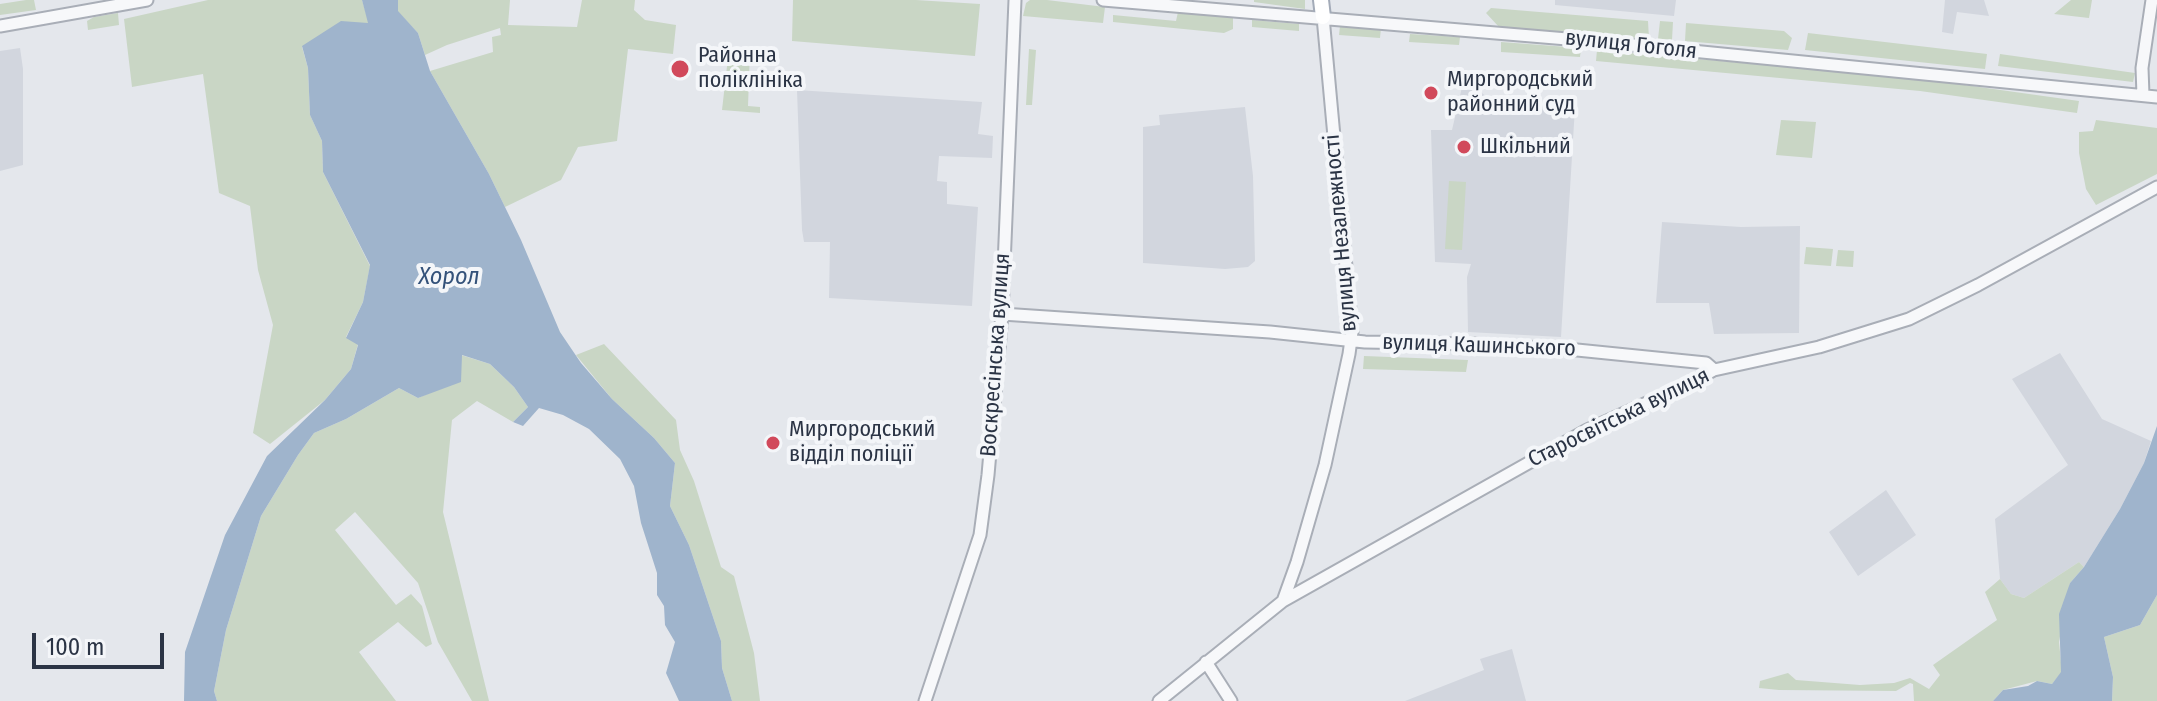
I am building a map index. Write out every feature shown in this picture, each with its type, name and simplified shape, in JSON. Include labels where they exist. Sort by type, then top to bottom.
[{"type":"main road","name":"вулиця Незалежності","points":[[1321,0],[1323,17]]},
{"type":"street","points":[[0,26],[147,0]]},
{"type":"street","name":"Воскресінська вулиця","points":[[925,701],[980,535],[988,475],[1002,314],[1015,0]]},
{"type":"street","name":"вулиця Гоголя","points":[[1103,0],[1591,41],[2157,97]]},
{"type":"street","points":[[2143,95],[2142,68],[2152,0]]},
{"type":"street","name":"вулиця Незалежності","points":[[1283,601],[1325,465],[1351,340],[1323,17]]},
{"type":"street","name":"Старосвітська вулиця","points":[[1159,701],[1283,601],[1587,430],[1714,370],[1819,347],[1909,319],[2157,187]]},
{"type":"street","name":"вулиця Кашинського","points":[[1002,314],[1351,340],[1573,350],[1706,363],[1714,370]]},
{"type":"street","points":[[1206,662],[1231,701]]},
{"type":"shaded area","points":[[1555,0],[1676,0],[1674,16],[1555,5]]},
{"type":"shaded area","points":[[1945,0],[1984,0],[1989,16],[1957,12],[1953,34],[1942,32]]},
{"type":"shaded area","points":[[20,48],[23,69],[23,165],[0,171],[0,51]]},
{"type":"shaded area","points":[[1462,87],[1477,89],[1494,103],[1575,107],[1561,337],[1468,332],[1467,277],[1471,264],[1435,262],[1431,130],[1452,130]]},
{"type":"shaded area","points":[[797,90],[982,102],[978,134],[993,136],[992,158],[939,156],[937,181],[947,182],[947,204],[978,207],[972,306],[829,298],[830,242],[804,242],[802,230]]},
{"type":"shaded area","points":[[1245,107],[1253,176],[1255,261],[1248,267],[1225,269],[1143,263],[1143,127],[1160,125],[1159,115]]},
{"type":"shaded area","points":[[1662,222],[1741,227],[1800,226],[1799,333],[1714,334],[1709,303],[1656,303]]},
{"type":"shaded area","points":[[2060,353],[2102,419],[2151,441],[2144,463],[2120,509],[2084,567],[2079,562],[2024,598],[2011,594],[2000,579],[1995,519],[2068,465],[2012,379]]},
{"type":"shaded area","points":[[1886,490],[1916,535],[1858,576],[1829,532]]},
{"type":"shaded area","points":[[1512,649],[1526,701],[1405,701],[1484,670],[1480,659]]},
{"type":"green space","points":[[34,0],[36,10],[0,15],[0,4]]},
{"type":"green space","points":[[208,0],[362,0],[369,23],[302,47],[308,68],[310,115],[322,141],[323,172],[370,266],[363,302],[346,337],[358,344],[351,369],[325,400],[270,444],[253,433],[273,325],[258,270],[250,206],[219,193],[203,74],[132,87],[124,19]]},
{"type":"green space","points":[[398,0],[510,0],[508,25],[577,27],[582,0],[635,0],[634,10],[645,20],[676,25],[673,54],[628,49],[617,141],[578,147],[561,180],[505,207],[430,71],[493,52],[492,37],[501,35],[500,28],[425,55],[418,33],[397,11]]},
{"type":"green space","points":[[793,0],[916,0],[980,4],[975,56],[792,41]]},
{"type":"green space","points":[[1030,0],[1105,7],[1103,23],[1023,16],[1026,3]]},
{"type":"green space","points":[[1305,0],[1305,9],[1254,2]]},
{"type":"green space","points":[[2071,0],[2092,0],[2089,18],[2054,14]]},
{"type":"green space","points":[[1491,8],[1648,21],[1649,39],[1499,27],[1486,13]]},
{"type":"green space","points":[[1178,12],[1233,16],[1233,29],[1224,33],[1113,22],[1113,15],[1176,21]]},
{"type":"green space","points":[[118,13],[119,25],[88,30],[87,21],[94,17]]},
{"type":"green space","points":[[1252,20],[1299,24],[1299,31],[1252,27]]},
{"type":"green space","points":[[1660,21],[1673,22],[1672,40],[1658,39]]},
{"type":"green space","points":[[1686,23],[1784,31],[1792,38],[1788,50],[1685,41]]},
{"type":"green space","points":[[1340,26],[1381,28],[1380,38],[1339,35]]},
{"type":"green space","points":[[1808,33],[1987,54],[1985,69],[1805,50]]},
{"type":"green space","points":[[1410,34],[1460,37],[1459,45],[1409,42]]},
{"type":"green space","points":[[1501,42],[1581,48],[1580,57],[1501,52]]},
{"type":"green space","points":[[729,49],[750,51],[748,106],[760,107],[760,113],[722,110]]},
{"type":"green space","points":[[1029,49],[1036,50],[1032,105],[1026,105]]},
{"type":"green space","points":[[1597,50],[1922,79],[2079,101],[2077,113],[1920,91],[1596,61]]},
{"type":"green space","points":[[2000,54],[2135,73],[2133,82],[1998,66]]},
{"type":"green space","points":[[1781,120],[1816,122],[1812,158],[1776,155]]},
{"type":"green space","points":[[2096,120],[2157,128],[2157,174],[2096,205],[2086,189],[2079,153],[2079,132],[2093,131]]},
{"type":"green space","points":[[1449,181],[1466,182],[1462,250],[1445,249]]},
{"type":"green space","points":[[1806,247],[1833,249],[1831,266],[1804,264]]},
{"type":"green space","points":[[1838,250],[1854,251],[1853,267],[1836,266]]},
{"type":"green space","points":[[604,344],[676,420],[680,450],[694,481],[721,567],[734,576],[754,653],[760,701],[732,701],[722,668],[721,641],[689,545],[670,506],[675,463],[654,438],[612,399],[576,355]]},
{"type":"green space","points":[[461,355],[490,364],[514,387],[528,407],[513,422],[477,401],[452,420],[443,512],[489,701],[472,701],[438,642],[418,583],[355,512],[335,530],[396,605],[411,594],[422,606],[432,644],[426,647],[398,622],[359,652],[396,701],[217,701],[214,691],[226,630],[261,516],[298,455],[314,433],[346,419],[399,388],[418,398],[434,391]]},
{"type":"green space","points":[[1364,356],[1468,360],[1466,372],[1363,369]]},
{"type":"green space","points":[[2079,562],[2084,567],[2070,583],[2059,642],[2062,672],[2052,684],[2037,681],[2003,690],[1993,701],[1914,701],[1913,684],[1910,683],[1896,691],[1759,688],[1760,681],[1788,673],[1796,680],[1860,685],[1894,683],[1910,678],[1929,689],[1940,675],[1933,665],[1997,620],[1985,592],[2000,579],[2011,594],[2024,598]]},
{"type":"green space","points":[[2157,595],[2157,701],[2112,701],[2113,677],[2104,637],[2140,625]]},
{"type":"water","name":"Хорол","points":[[362,0],[398,0],[398,11],[418,33],[430,71],[489,174],[560,332],[581,363],[612,399],[654,438],[675,463],[670,506],[689,545],[721,641],[722,668],[732,701],[679,701],[666,673],[675,642],[665,625],[664,606],[657,595],[657,573],[641,523],[634,486],[620,459],[589,429],[563,415],[539,408],[523,426],[513,422],[528,407],[514,387],[490,364],[462,355],[461,382],[418,398],[399,388],[346,419],[314,433],[261,516],[226,630],[214,691],[217,701],[184,701],[185,652],[225,535],[267,456],[325,400],[351,369],[358,345],[346,338],[363,302],[370,265],[323,172],[322,141],[310,115],[308,68],[302,46],[341,21],[368,23]]},
{"type":"water","points":[[2157,426],[2157,595],[2140,625],[2104,637],[2113,677],[2112,701],[1993,701],[2003,690],[2028,686],[2037,681],[2052,684],[2061,672],[2059,614],[2070,583],[2084,567],[2120,509],[2144,463]]},
{"type":"place","name":"Районна поліклініка","points":[[680,69]]},
{"type":"place","name":"Миргородський районний суд","points":[[1431,93]]},
{"type":"place","name":"Шкільний","points":[[1464,147]]},
{"type":"place","name":"Миргородський відділ поліції","points":[[773,443]]}]
